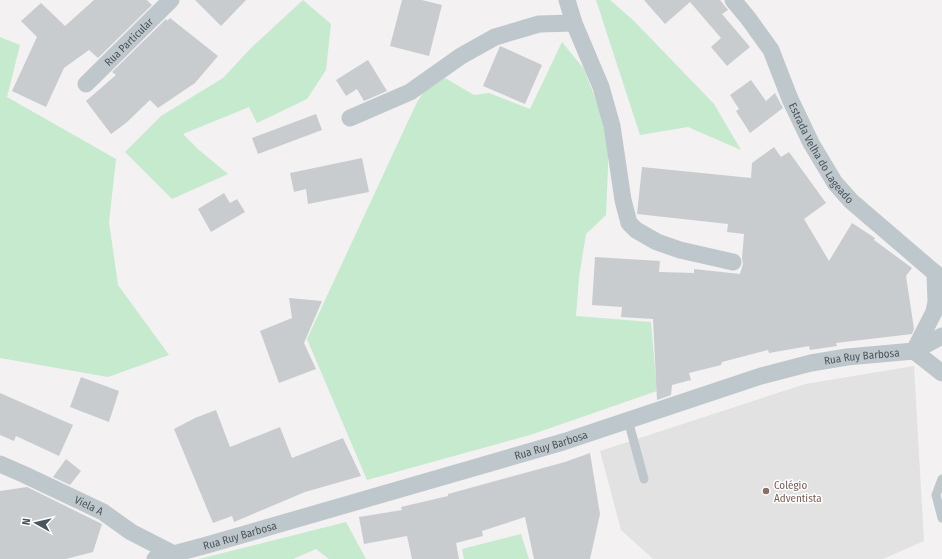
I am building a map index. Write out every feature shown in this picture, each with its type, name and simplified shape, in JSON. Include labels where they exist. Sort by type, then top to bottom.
[{"type":"street","name":"Rua Particular","points":[[86,84],[171,0]]},
{"type":"street","points":[[567,0],[574,23],[601,88],[612,126],[623,200],[629,223],[636,230],[657,242],[680,250],[732,262]]},
{"type":"street","name":"Estrada Velha do Lageado","points":[[733,0],[771,50],[790,99],[811,143],[835,184],[851,201],[939,276]]},
{"type":"street","points":[[350,118],[410,92],[461,56],[496,37],[539,24],[574,23]]},
{"type":"street","points":[[914,351],[934,312],[939,276]]},
{"type":"street","points":[[914,351],[942,336]]},
{"type":"street","name":"Rua Ruy Barbosa","points":[[155,559],[563,442],[761,376],[811,363],[847,357],[914,351],[942,373]]},
{"type":"street","name":"Viela A","points":[[0,464],[103,512],[131,532],[174,554]]},
{"type":"lane","points":[[628,420],[644,479]]},
{"type":"lane","points":[[942,479],[936,495],[942,518]]},
{"type":"shaded area","name":"Colégio Adventista","points":[[914,366],[924,541],[883,559],[653,559],[621,530],[600,451],[805,384]]},
{"type":"green space","points":[[303,0],[331,24],[326,70],[307,99],[257,123],[249,107],[183,134],[199,150],[228,174],[172,199],[125,152],[161,116],[223,78],[252,47]]},
{"type":"green space","points":[[596,0],[610,0],[634,21],[714,104],[741,150],[688,127],[640,135]]},
{"type":"green space","points":[[0,37],[20,45],[7,97],[116,159],[109,222],[118,285],[169,355],[108,377],[0,358]]},
{"type":"green space","points":[[562,42],[584,69],[599,108],[608,145],[606,215],[586,234],[579,277],[576,316],[651,322],[657,391],[530,435],[367,480],[307,339],[417,102],[425,90],[445,78],[474,95],[489,93],[530,109]]},
{"type":"green space","points":[[346,522],[366,559],[329,559],[316,549],[293,559],[199,559]]},
{"type":"green space","points":[[521,534],[529,559],[464,559],[462,549]]},
{"type":"building","points":[[94,0],[147,0],[152,5],[98,58],[89,50],[64,68],[46,107],[12,91],[37,37],[21,21],[41,3],[65,26]]},
{"type":"building","points":[[195,0],[246,0],[221,26]]},
{"type":"building","points":[[402,0],[422,0],[442,5],[429,56],[390,46]]},
{"type":"building","points":[[644,0],[720,0],[728,10],[722,14],[750,47],[727,66],[711,47],[721,38],[690,2],[665,24]]},
{"type":"building","points":[[170,18],[218,56],[195,83],[158,108],[150,100],[126,123],[111,134],[86,101],[116,75],[112,72],[166,19],[167,21]]},
{"type":"building","points":[[500,46],[542,65],[525,104],[483,86]]},
{"type":"building","points":[[368,60],[387,91],[364,101],[357,89],[346,96],[336,80]]},
{"type":"building","points":[[751,80],[766,101],[775,93],[783,108],[750,133],[736,111],[739,109],[730,95]]},
{"type":"building","points":[[316,114],[322,130],[258,154],[252,138]]},
{"type":"building","points":[[774,147],[781,157],[789,152],[826,203],[804,219],[829,261],[852,223],[875,238],[874,240],[912,268],[906,276],[914,329],[912,334],[836,343],[837,346],[810,350],[809,346],[769,353],[768,350],[722,362],[721,365],[689,373],[691,380],[672,385],[671,395],[657,400],[653,319],[621,317],[622,307],[592,305],[595,257],[660,261],[659,272],[694,273],[694,269],[740,274],[743,264],[744,234],[727,232],[728,224],[637,214],[642,167],[751,178],[752,163]]},
{"type":"building","points":[[362,158],[369,192],[308,204],[306,189],[294,192],[290,173]]},
{"type":"building","points":[[224,193],[230,203],[237,199],[245,212],[211,232],[198,209]]},
{"type":"building","points":[[289,298],[322,301],[304,343],[316,369],[279,383],[260,331],[292,318]]},
{"type":"building","points":[[81,377],[119,391],[109,422],[70,407]]},
{"type":"building","points":[[0,393],[73,425],[59,456],[16,436],[14,441],[0,435]]},
{"type":"building","points":[[216,410],[230,447],[280,427],[292,458],[343,438],[361,476],[305,492],[234,522],[232,516],[213,523],[174,429],[195,418]]},
{"type":"building","points":[[590,453],[600,514],[590,559],[534,559],[525,517],[482,531],[483,536],[456,543],[459,559],[412,559],[407,536],[364,544],[359,517],[402,510],[401,507],[448,496],[448,494],[565,462]]},
{"type":"building","points":[[66,459],[81,471],[70,485],[53,477]]},
{"type":"building","points":[[27,487],[102,524],[93,552],[66,559],[0,559],[0,491]]},
{"type":"place","name":"Colégio Adventista","points":[[766,491]]}]
